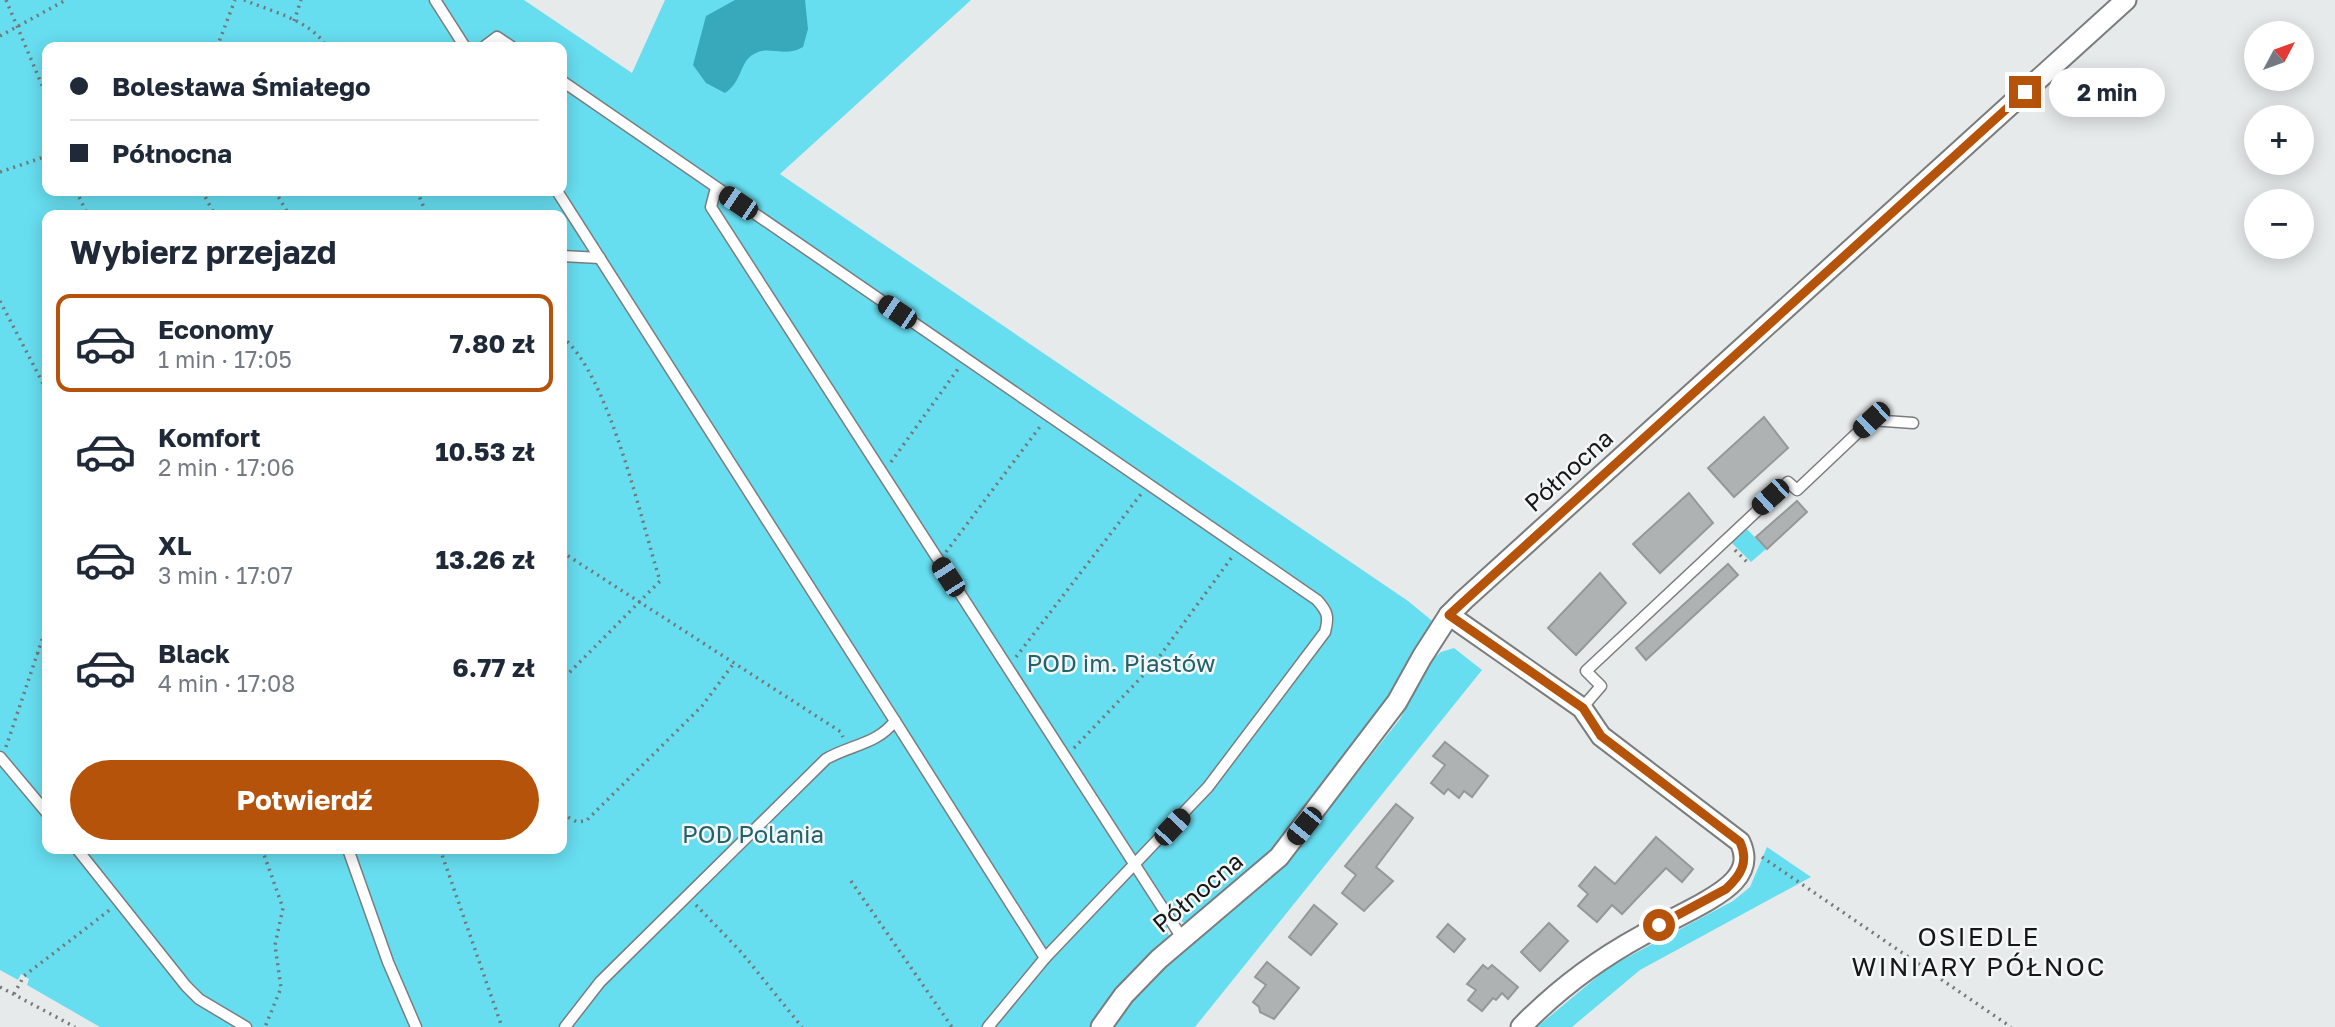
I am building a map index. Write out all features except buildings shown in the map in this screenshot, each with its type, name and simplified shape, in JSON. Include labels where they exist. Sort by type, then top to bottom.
[{"type":"street","name":"Północna","points":[[1101,1027],[1124,995],[1182,938],[1279,857],[1397,702],[1449,615],[2126,0]]},
{"type":"street","points":[[1449,615],[1583,708],[1601,736],[1740,842],[1745,853],[1742,869],[1726,889],[1599,962],[1538,1009],[1521,1027]]},
{"type":"lane","points":[[435,0],[463,42]]},
{"type":"lane","points":[[567,84],[1317,600],[1329,618],[1325,632],[1208,787],[1135,867],[1045,958],[988,1027]]},
{"type":"lane","points":[[716,188],[711,207],[1182,938]]},
{"type":"lane","points":[[560,196],[1045,958]]},
{"type":"lane","points":[[567,256],[600,258]]},
{"type":"lane","points":[[1583,708],[1601,686],[1586,671],[1788,482],[1797,490],[1871,420],[1913,423]]},
{"type":"lane","points":[[565,1027],[600,982],[826,759],[846,749],[883,737],[895,721]]},
{"type":"lane","points":[[1,758],[42,807]]},
{"type":"lane","points":[[81,854],[186,986],[199,999],[246,1027]]},
{"type":"lane","points":[[350,854],[388,962],[416,1027]]},
{"type":"path","points":[[6,0],[42,85]]},
{"type":"path","points":[[0,36],[66,0]]},
{"type":"path","points":[[219,42],[234,0]]},
{"type":"path","points":[[244,0],[294,20],[324,42]]},
{"type":"path","points":[[294,20],[301,0]]},
{"type":"path","points":[[0,172],[42,158]]},
{"type":"path","points":[[0,301],[42,381]]},
{"type":"path","points":[[567,341],[603,396],[660,581],[567,675]]},
{"type":"path","points":[[882,475],[965,358]]},
{"type":"path","points":[[939,562],[1048,416]]},
{"type":"path","points":[[1007,669],[1149,484]]},
{"type":"path","points":[[1065,758],[1154,664],[1239,547]]},
{"type":"path","points":[[567,555],[841,732],[846,749]]},
{"type":"path","points":[[1,758],[42,639]]},
{"type":"path","points":[[37,653],[42,655]]},
{"type":"path","points":[[567,816],[577,821],[586,821],[702,706],[734,663]]},
{"type":"path","points":[[1740,842],[2011,1027]]},
{"type":"path","points":[[264,854],[283,908],[275,946],[281,988],[265,1027]]},
{"type":"path","points":[[442,854],[502,1027]]},
{"type":"path","points":[[851,881],[952,1027]]},
{"type":"path","points":[[688,896],[742,953],[802,1027]]},
{"type":"path","points":[[14,995],[24,976],[121,901]]},
{"type":"path","points":[[0,987],[75,1027]]},
{"type":"green space","points":[[0,0],[524,0],[632,73],[665,0],[971,0],[780,174],[1408,601],[1436,624],[1395,691],[1276,848],[1187,924],[1177,919],[1166,929],[1170,938],[1116,994],[1090,1027],[100,1027],[27,985],[29,979],[21,974],[18,980],[0,970]]},
{"type":"green space","points":[[1747,529],[1766,549],[1751,562],[1732,543]]},
{"type":"green space","points":[[1454,648],[1482,670],[1195,1027],[1112,1027],[1134,997],[1189,945],[1288,861],[1400,719],[1429,663],[1441,652]]},
{"type":"green space","points":[[1767,847],[1811,877],[1640,970],[1572,1027],[1537,1027],[1609,967],[1733,901],[1750,887]]},
{"type":"shaded area","points":[[735,0],[805,0],[808,29],[803,47],[790,51],[759,52],[749,57],[735,83],[725,93],[706,83],[693,65],[706,16]]},
{"type":"district","name":"OSIEDLE WINIARY PÓŁNOC","points":[[1979,952]]},
{"type":"route","points":[[1659,925],[1726,889],[1734,881],[1744,863],[1745,853],[1740,842],[1601,736],[1583,708],[1449,615],[2025,92]]},
{"type":"park label","name":"POD im. Piastów","points":[[1121,664]]},
{"type":"park label","name":"POD Polania","points":[[753,835]]}]
